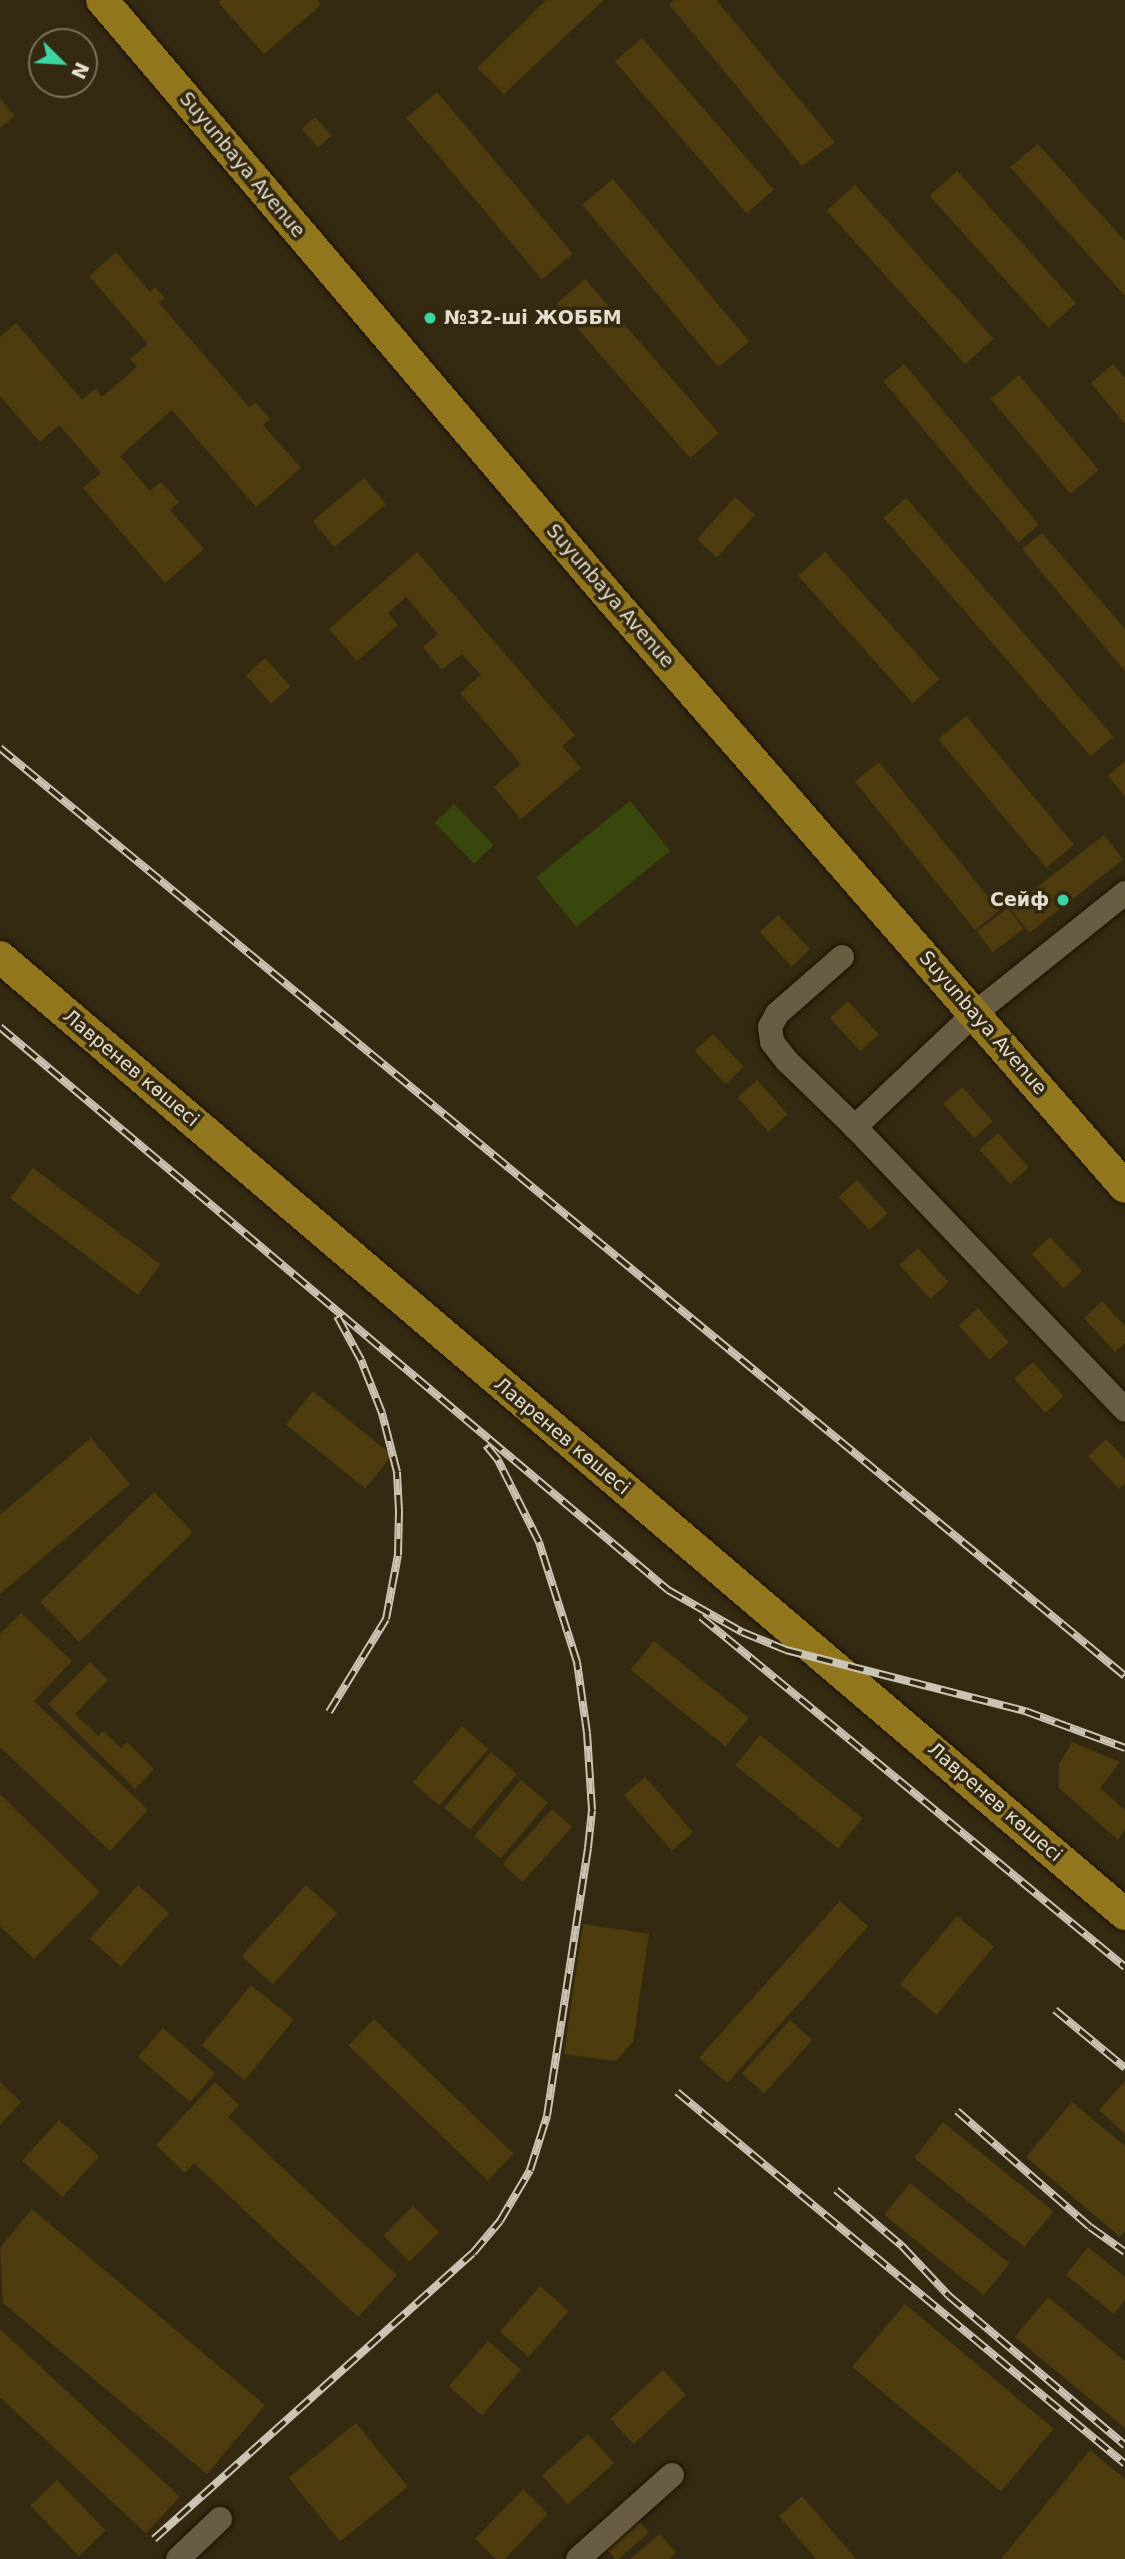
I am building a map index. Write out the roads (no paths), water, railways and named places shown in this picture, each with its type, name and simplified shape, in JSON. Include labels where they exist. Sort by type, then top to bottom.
[{"type":"main road","name":"Suyunbaya Avenue","points":[[102,0],[607,594],[1125,1187]]},
{"type":"main road","name":"Лавренев көшесі","points":[[0,957],[1125,1914]]},
{"type":"street","points":[[855,1127],[975,1013],[1125,894]]},
{"type":"street","points":[[842,957],[777,1014],[769,1027],[772,1042],[787,1061],[855,1127],[1125,1410]]},
{"type":"street","points":[[578,2559],[672,2475]]},
{"type":"street","points":[[178,2559],[220,2519]]},
{"type":"railway","points":[[0,748],[1125,1676]]},
{"type":"railway","points":[[0,1027],[668,1590],[742,1632],[786,1650],[1025,1711],[1125,1748]]},
{"type":"railway","points":[[329,1712],[386,1619],[398,1555],[399,1511],[397,1472],[382,1413],[361,1360],[337,1316]]},
{"type":"railway","points":[[154,2539],[473,2253],[500,2221],[530,2170],[547,2116],[592,1810],[587,1733],[577,1662],[539,1542],[498,1460],[486,1445]]},
{"type":"railway","points":[[701,1617],[1125,1967]]},
{"type":"railway","points":[[1055,2010],[1125,2068]]},
{"type":"railway","points":[[677,2092],[1125,2464]]},
{"type":"railway","points":[[957,2111],[1090,2227],[1125,2252]]},
{"type":"railway","points":[[836,2190],[902,2246],[949,2296],[1125,2445]]},
{"type":"place","name":"№32-ші ЖОББМ","points":[[430,318]]},
{"type":"place","name":"Сейф","points":[[1063,900]]}]
